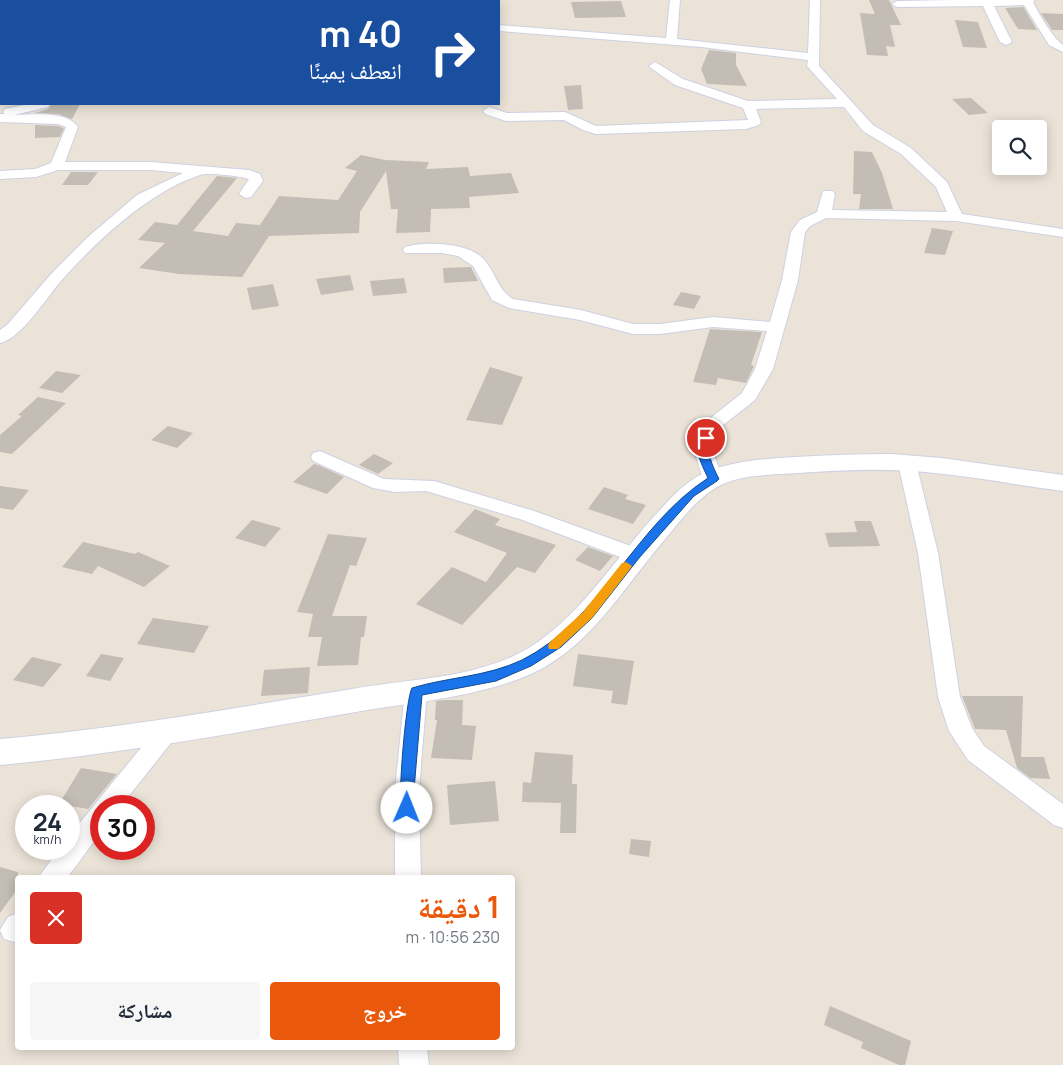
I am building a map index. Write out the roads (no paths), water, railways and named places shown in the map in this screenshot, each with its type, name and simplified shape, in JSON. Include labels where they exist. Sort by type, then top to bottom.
[{"type":"street","points":[[671,42],[676,0]]},
{"type":"street","points":[[815,0],[813,66],[818,74],[847,103],[868,128],[906,151],[932,174],[946,190],[956,217]]},
{"type":"street","points":[[897,4],[1029,1],[1032,12],[1044,28],[1048,39],[1063,49]]},
{"type":"street","points":[[987,3],[1006,42]]},
{"type":"street","points":[[500,28],[814,56]]},
{"type":"street","points":[[655,66],[679,82],[747,105],[847,103]]},
{"type":"street","points":[[0,116],[40,105]]},
{"type":"street","points":[[489,111],[506,116],[566,116],[574,118],[590,129],[596,130],[746,125],[755,122],[747,105]]},
{"type":"street","points":[[0,116],[69,122],[72,127],[57,166]]},
{"type":"street","points":[[0,174],[36,173],[57,166],[151,166],[249,174],[255,177],[256,181],[246,194]]},
{"type":"street","points":[[0,338],[13,328],[57,276],[87,246],[142,198],[199,170]]},
{"type":"street","points":[[824,214],[828,194]]},
{"type":"street","points":[[714,479],[706,463],[702,447],[709,428],[748,396],[764,369],[790,280],[798,232],[805,223],[824,214],[956,217],[1063,233]]},
{"type":"street","points":[[410,250],[442,249],[462,252],[479,263],[498,297],[509,303],[581,315],[633,329],[660,329],[713,322],[775,327]]},
{"type":"street","points":[[320,457],[380,484],[395,486],[427,485],[527,514],[635,555]]},
{"type":"street","points":[[0,752],[166,733],[363,698],[491,678],[534,658],[556,644],[588,615],[635,555],[690,494],[714,479],[751,469],[827,463],[924,464],[1063,483]]},
{"type":"street","points":[[907,464],[928,553],[950,697],[961,731],[976,753],[1063,818]]},
{"type":"street","points":[[408,875],[407,790],[416,691]]},
{"type":"street","points":[[116,795],[166,733]]},
{"type":"street","points":[[53,875],[90,828]]},
{"type":"street","points":[[412,1050],[414,1065]]}]
